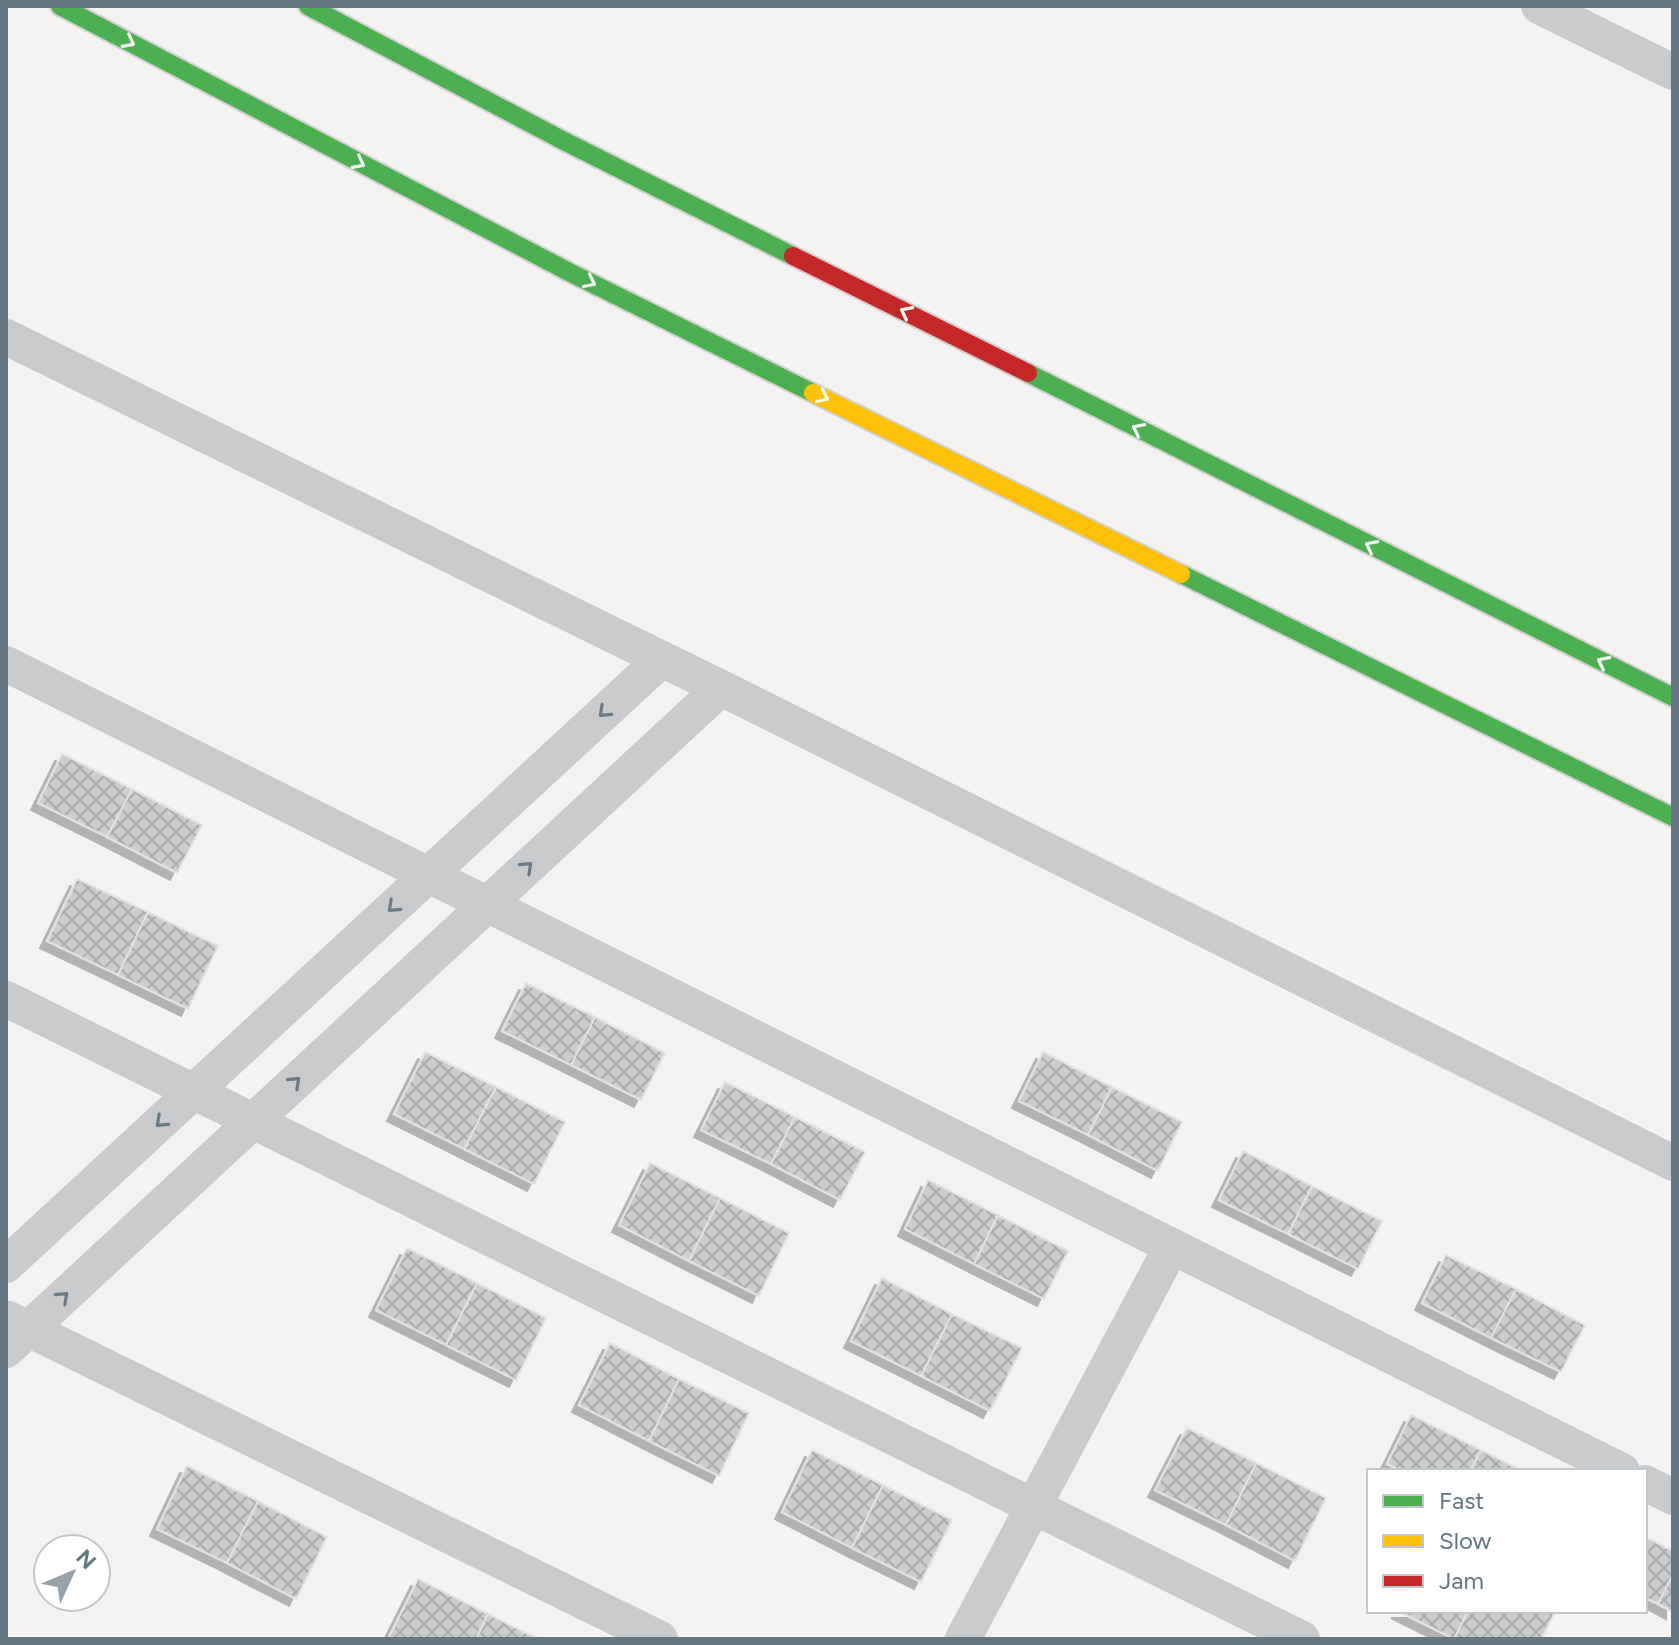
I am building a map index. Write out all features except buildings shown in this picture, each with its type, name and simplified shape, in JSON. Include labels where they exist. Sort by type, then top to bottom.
[{"type":"highway","points":[[60,6],[571,273],[1673,817]]},
{"type":"highway","points":[[308,6],[576,147],[1673,697]]},
{"type":"street","points":[[1539,6],[1673,72]]},
{"type":"street","points":[[6,337],[721,688],[1673,1163]]},
{"type":"street","points":[[6,1265],[662,659]]},
{"type":"street","points":[[6,664],[1618,1469]]},
{"type":"street","points":[[660,1639],[13,1332],[253,1120],[721,688]]},
{"type":"street","points":[[6,999],[1302,1639]]},
{"type":"street","points":[[963,1639],[1172,1246]]},
{"type":"street","points":[[1647,1484],[1673,1497]]},
{"type":"traffic: fast","points":[[60,6],[571,273],[813,393]]},
{"type":"traffic: fast","points":[[308,6],[562,140],[793,256]]},
{"type":"traffic: fast","points":[[1028,373],[1673,697]]},
{"type":"traffic: fast","points":[[1181,574],[1673,817]]},
{"type":"traffic: slow","points":[[813,393],[1181,574]]},
{"type":"traffic: jam","points":[[793,256],[1028,373]]}]
